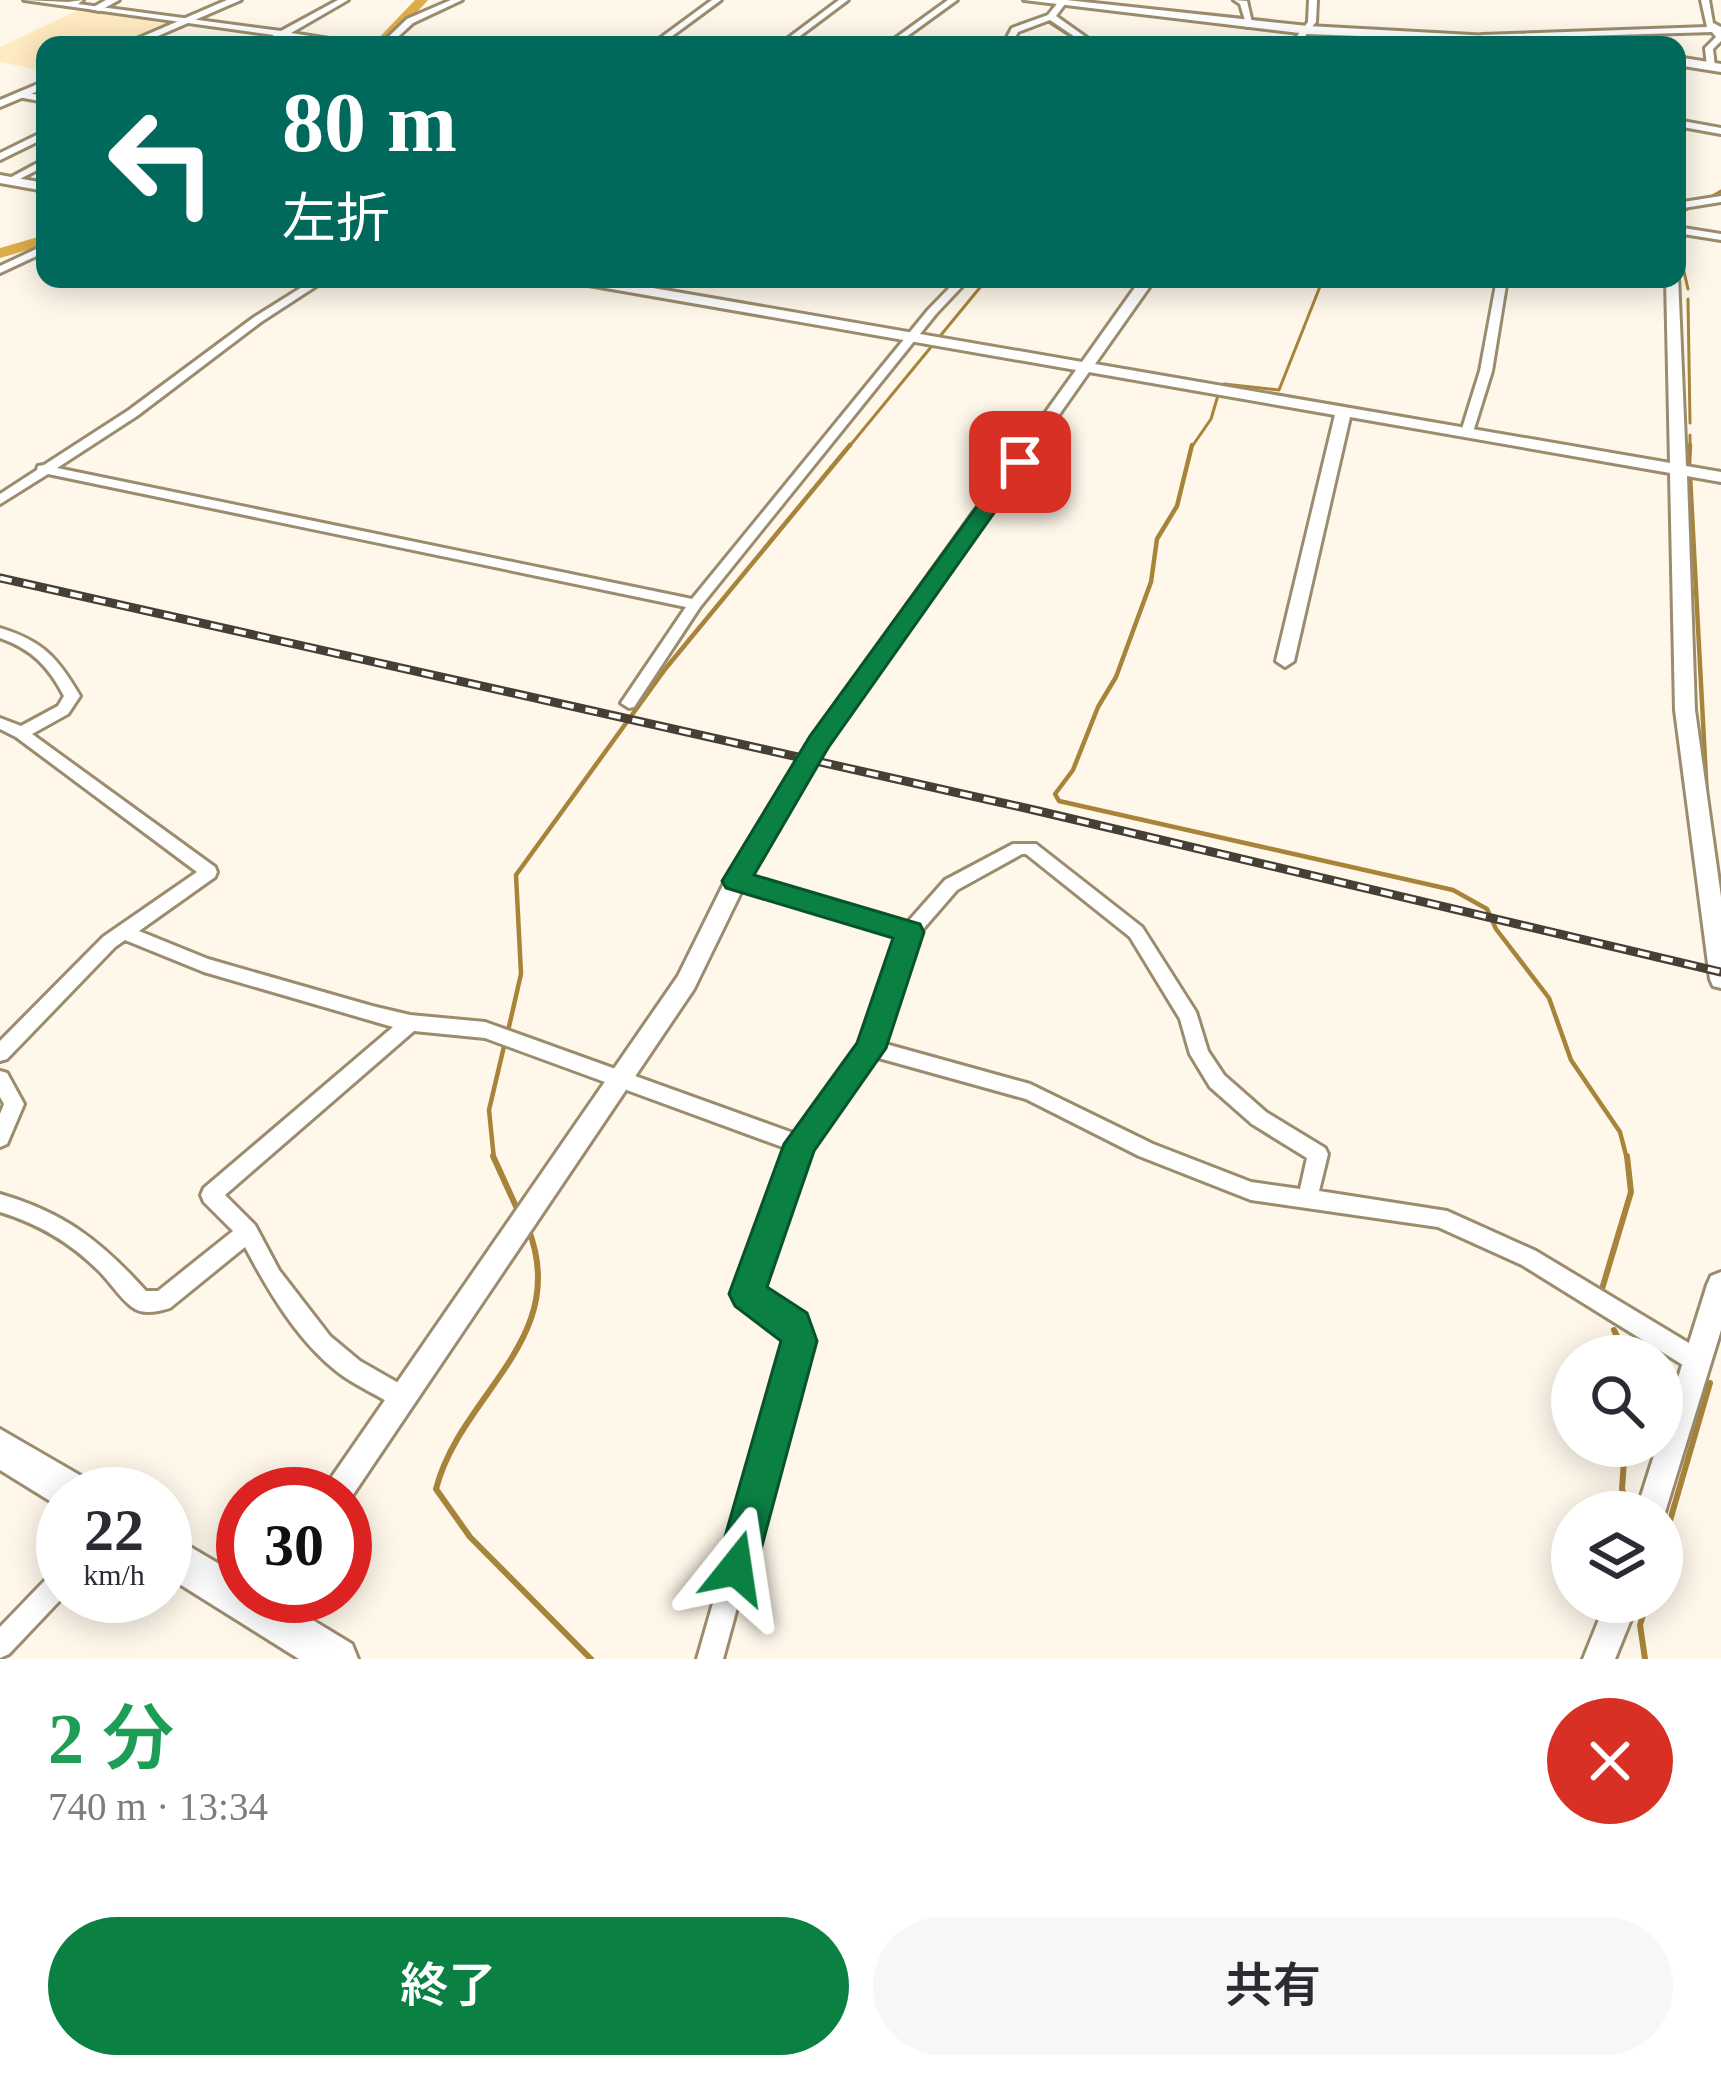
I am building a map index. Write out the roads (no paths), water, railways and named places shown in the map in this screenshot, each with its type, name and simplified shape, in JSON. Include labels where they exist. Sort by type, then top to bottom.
[{"type":"main road","points":[[1030,0],[1308,30],[1456,36]]},
{"type":"main road","points":[[1686,63],[1716,68]]},
{"type":"main road","points":[[0,1448],[36,1470]]},
{"type":"main road","points":[[288,1623],[337,1659]]},
{"type":"street","points":[[28,0],[299,36]]},
{"type":"street","points":[[95,9],[114,0]]},
{"type":"street","points":[[149,36],[236,0]]},
{"type":"street","points":[[281,36],[344,0]]},
{"type":"street","points":[[394,36],[410,21],[458,0]]},
{"type":"street","points":[[668,36],[717,0]]},
{"type":"street","points":[[795,36],[844,0]]},
{"type":"street","points":[[902,36],[952,0]]},
{"type":"street","points":[[1238,0],[1244,3],[1250,25]]},
{"type":"street","points":[[1302,36],[1308,30],[1313,0]]},
{"type":"street","points":[[1705,0],[1721,37],[1709,48],[1716,68]]},
{"type":"street","points":[[1012,36],[1054,4],[1084,36]]},
{"type":"street","points":[[1510,36],[1717,29]]},
{"type":"street","points":[[0,104],[36,88]]},
{"type":"street","points":[[21,94],[36,97]]},
{"type":"street","points":[[1686,125],[1721,131]]},
{"type":"street","points":[[0,157],[36,139]]},
{"type":"street","points":[[3,182],[36,166]]},
{"type":"street","points":[[3,182],[36,186]]},
{"type":"street","points":[[1686,231],[1721,237]]},
{"type":"street","points":[[0,270],[36,252]]},
{"type":"street","points":[[0,500],[133,413],[308,288]]},
{"type":"street","points":[[631,288],[1721,477]]},
{"type":"street","points":[[629,704],[695,604],[956,288]]},
{"type":"street","points":[[353,1467],[686,982],[736,881],[819,742],[1142,288]]},
{"type":"street","points":[[1467,432],[1486,371],[1500,288]]},
{"type":"street","points":[[1673,288],[1685,710],[1720,966]]},
{"type":"street","points":[[1285,661],[1344,410]]},
{"type":"street","points":[[43,469],[695,604]]},
{"type":"street","points":[[0,482],[17,487]]},
{"type":"street","points":[[0,633],[41,648],[52,658],[72,696],[63,710],[21,733]]},
{"type":"street","points":[[0,723],[21,733],[209,872],[124,932],[0,1052]]},
{"type":"street","points":[[710,1659],[799,1341],[794,1325],[747,1294],[800,1144],[871,1048],[910,932],[951,884],[1019,848],[1030,848],[1136,932],[1190,1017],[1199,1054],[1217,1081],[1259,1118],[1318,1154],[1307,1199]]},
{"type":"street","points":[[736,881],[910,932]]},
{"type":"street","points":[[124,932],[204,965],[410,1023],[484,1030],[800,1144]]},
{"type":"street","points":[[401,1397],[352,1369],[322,1344],[272,1277],[248,1232],[211,1195],[410,1023]]},
{"type":"street","points":[[871,1048],[1030,1092],[1146,1150],[1251,1191],[1440,1218],[1529,1258],[1699,1362]]},
{"type":"street","points":[[0,1079],[14,1104],[0,1138]]},
{"type":"street","points":[[0,1203],[44,1215],[68,1229],[96,1251],[140,1301],[150,1304],[162,1301],[248,1232]]},
{"type":"street","points":[[1658,1491],[1721,1285]]},
{"type":"street","points":[[0,1645],[36,1608]]},
{"type":"street","points":[[1599,1659],[1614,1623]]},
{"type":"waterway","points":[[388,36],[422,0]]},
{"type":"waterway","points":[[1055,0],[1047,21],[1070,36]]},
{"type":"waterway","points":[[1705,200],[1721,191]]},
{"type":"waterway","points":[[1686,210],[1695,205]]},
{"type":"waterway","points":[[0,253],[36,243]]},
{"type":"waterway","points":[[1686,280],[1688,289]]},
{"type":"waterway","points":[[848,448],[980,288]]},
{"type":"waterway","points":[[1224,384],[1279,390],[1319,288]]},
{"type":"waterway","points":[[1688,299],[1690,423]]},
{"type":"waterway","points":[[1191,447],[1211,419],[1219,392]]},
{"type":"waterway","points":[[1690,435],[1690,445]]},
{"type":"waterway","points":[[508,1031],[521,974],[516,875],[666,668],[850,445]]},
{"type":"waterway","points":[[1689,465],[1690,445]]},
{"type":"waterway","points":[[1191,447],[1177,506],[1157,539],[1151,582],[1116,677],[1098,707],[1073,770],[1055,794],[1059,801],[1453,890],[1487,909],[1496,929],[1549,998],[1571,1060],[1620,1132],[1627,1159]]},
{"type":"waterway","points":[[1690,475],[1707,798]]},
{"type":"waterway","points":[[494,1158],[489,1110],[505,1042]]},
{"type":"waterway","points":[[1602,1289],[1631,1192],[1627,1156]]},
{"type":"waterway","points":[[494,1158],[519,1213]]},
{"type":"waterway","points":[[528,1228],[538,1267],[536,1302],[525,1334],[449,1455],[436,1489],[470,1537],[591,1659]]},
{"type":"waterway","points":[[1614,1330],[1616,1335]]},
{"type":"waterway","points":[[1679,1491],[1710,1383]]},
{"type":"waterway","points":[[1623,1491],[1624,1467]]},
{"type":"waterway","points":[[1641,1623],[1645,1659]]},
{"type":"railway","points":[[0,578],[1034,810],[1721,972]]}]
